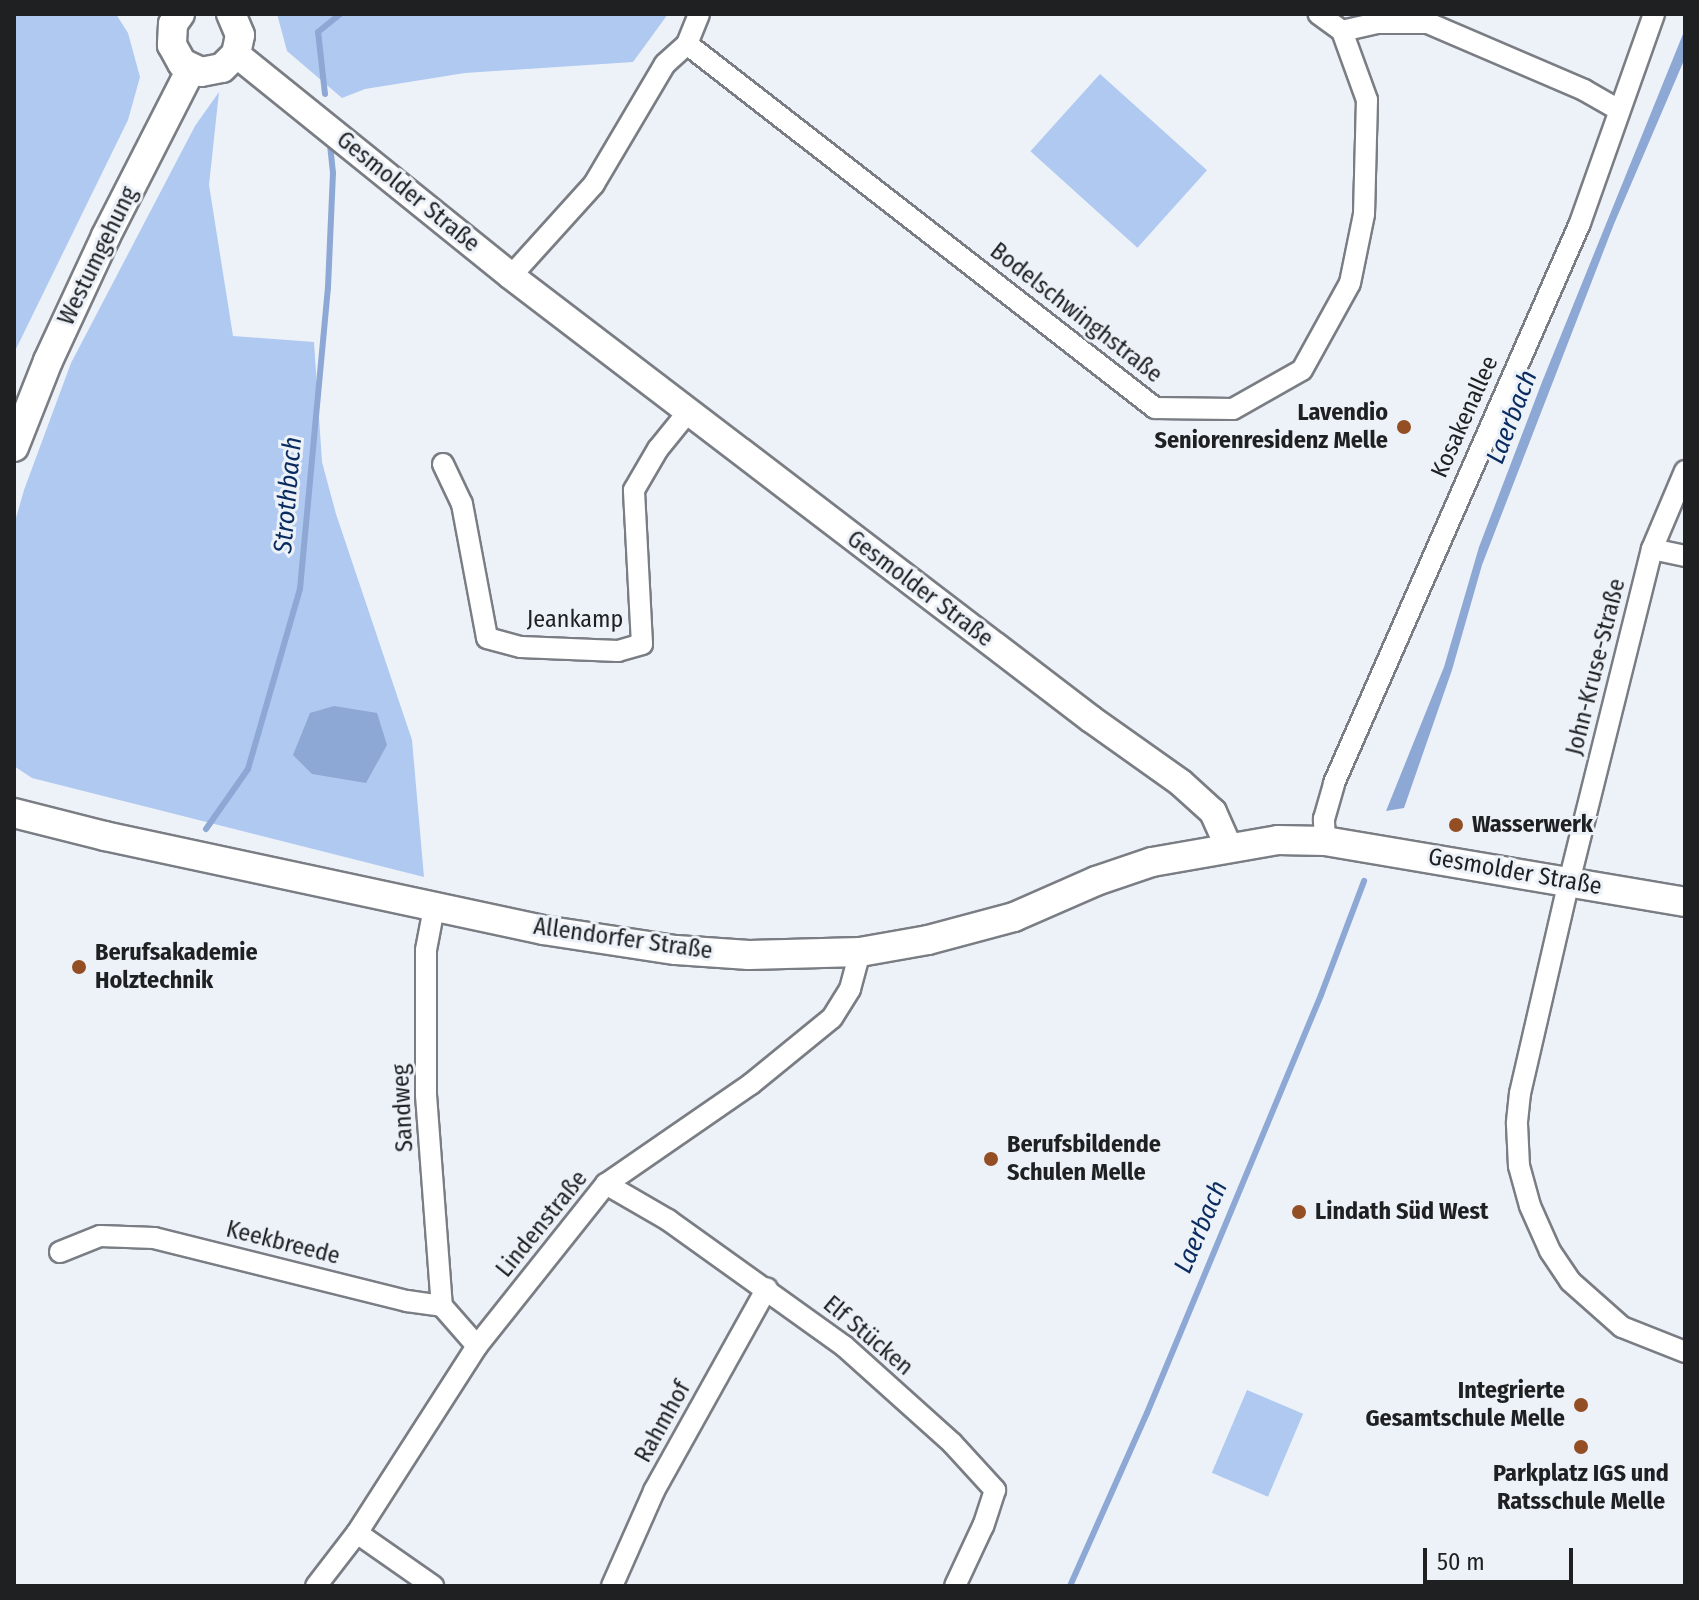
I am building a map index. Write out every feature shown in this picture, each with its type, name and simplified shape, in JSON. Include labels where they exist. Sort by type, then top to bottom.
[{"type":"main road","points":[[179,14],[173,24],[172,45],[182,63],[191,69],[212,72],[222,68],[236,54],[240,35],[231,14]]},
{"type":"main road","name":"Westumgehung","points":[[14,447],[48,361],[106,236],[191,69]]},
{"type":"main road","name":"Allendorfer Straße","points":[[14,813],[543,930],[676,950],[749,955],[860,952],[928,940],[1014,917],[1152,862],[1228,846]]},
{"type":"main road","name":"Gesmolder Straße","points":[[1228,846],[1278,840],[1325,841],[1685,902]]},
{"type":"street","points":[[511,276],[594,184],[665,64],[687,44],[699,14]]},
{"type":"street","points":[[1319,14],[1342,31],[1377,23],[1430,18],[1584,90],[1619,110]]},
{"type":"street","name":"Kosakenallee","points":[[1325,841],[1324,819],[1334,783],[1580,223],[1654,14]]},
{"type":"street","name":"Bodelschwinghstraße","points":[[687,44],[1155,408],[1233,409],[1302,370],[1350,283],[1364,214],[1367,100],[1342,31]]},
{"type":"street","name":"Gesmolder Straße","points":[[236,54],[511,276],[1091,719],[1181,783],[1213,812],[1228,846]]},
{"type":"street","name":"Jeankamp","points":[[443,464],[462,504],[487,638],[521,647],[618,651],[642,644],[634,490],[658,449],[688,412]]},
{"type":"street","name":"John-Kruse-Straße","points":[[1685,471],[1652,549],[1569,881],[1520,1093],[1517,1124],[1519,1166],[1530,1206],[1550,1251],[1570,1281],[1622,1327],[1685,1352]]},
{"type":"street","points":[[1652,549],[1685,556]]},
{"type":"street","name":"Sandweg","points":[[434,908],[426,950],[426,1095],[442,1306]]},
{"type":"street","name":"Lindenstraße","points":[[316,1586],[357,1533],[477,1346],[606,1184],[751,1084],[832,1018],[850,989],[860,952]]},
{"type":"street","name":"Elf Stücken","points":[[606,1184],[668,1220],[844,1346],[952,1443],[995,1490],[983,1526],[955,1586]]},
{"type":"street","name":"Keekbreede","points":[[60,1252],[100,1236],[154,1238],[407,1301],[442,1306]]},
{"type":"street","name":"Rahmhof","points":[[612,1586],[654,1491],[767,1288]]},
{"type":"street","points":[[442,1306],[477,1346]]},
{"type":"street","points":[[357,1533],[433,1586]]},
{"type":"shaded area","points":[[14,14],[116,14],[128,33],[140,77],[128,120],[14,353]]},
{"type":"shaded area","points":[[277,14],[668,14],[633,62],[465,73],[365,89],[342,98],[287,51]]},
{"type":"shaded area","points":[[1685,29],[1685,58],[1614,224],[1482,565],[1452,670],[1404,808],[1386,811],[1444,667],[1479,547],[1542,382]]},
{"type":"shaded area","points":[[1100,74],[1207,170],[1137,248],[1030,151]]},
{"type":"shaded area","points":[[219,92],[209,185],[233,336],[314,342],[322,462],[336,514],[412,740],[424,877],[32,778],[14,766],[14,525],[24,490],[71,363],[195,126]]},
{"type":"shaded area","points":[[334,706],[377,713],[387,745],[366,783],[312,774],[293,755],[310,713]]},
{"type":"shaded area","points":[[1247,1390],[1303,1414],[1268,1497],[1212,1473]]},
{"type":"waterway","name":"Strothbach","points":[[325,94],[318,32],[340,14]]},
{"type":"waterway","name":"Strothbach","points":[[206,829],[248,769],[300,589],[328,287],[333,173],[330,143]]},
{"type":"waterway","name":"Laerbach","points":[[1070,1586],[1147,1413],[1321,995],[1364,881]]},
{"type":"place","name":"Lavendio Seniorenresidenz Melle","points":[[1404,427]]},
{"type":"place","name":"Wasserwerk","points":[[1456,825]]},
{"type":"place","name":"Berufsakademie Holztechnik","points":[[79,967]]},
{"type":"place","name":"Berufsbildende Schulen Melle","points":[[991,1159]]},
{"type":"place","name":"Lindath Süd West","points":[[1299,1212]]},
{"type":"place","name":"Integrierte Gesamtschule Melle","points":[[1581,1405]]},
{"type":"place","name":"Parkplatz IGS und Ratsschule Melle","points":[[1581,1447]]}]
